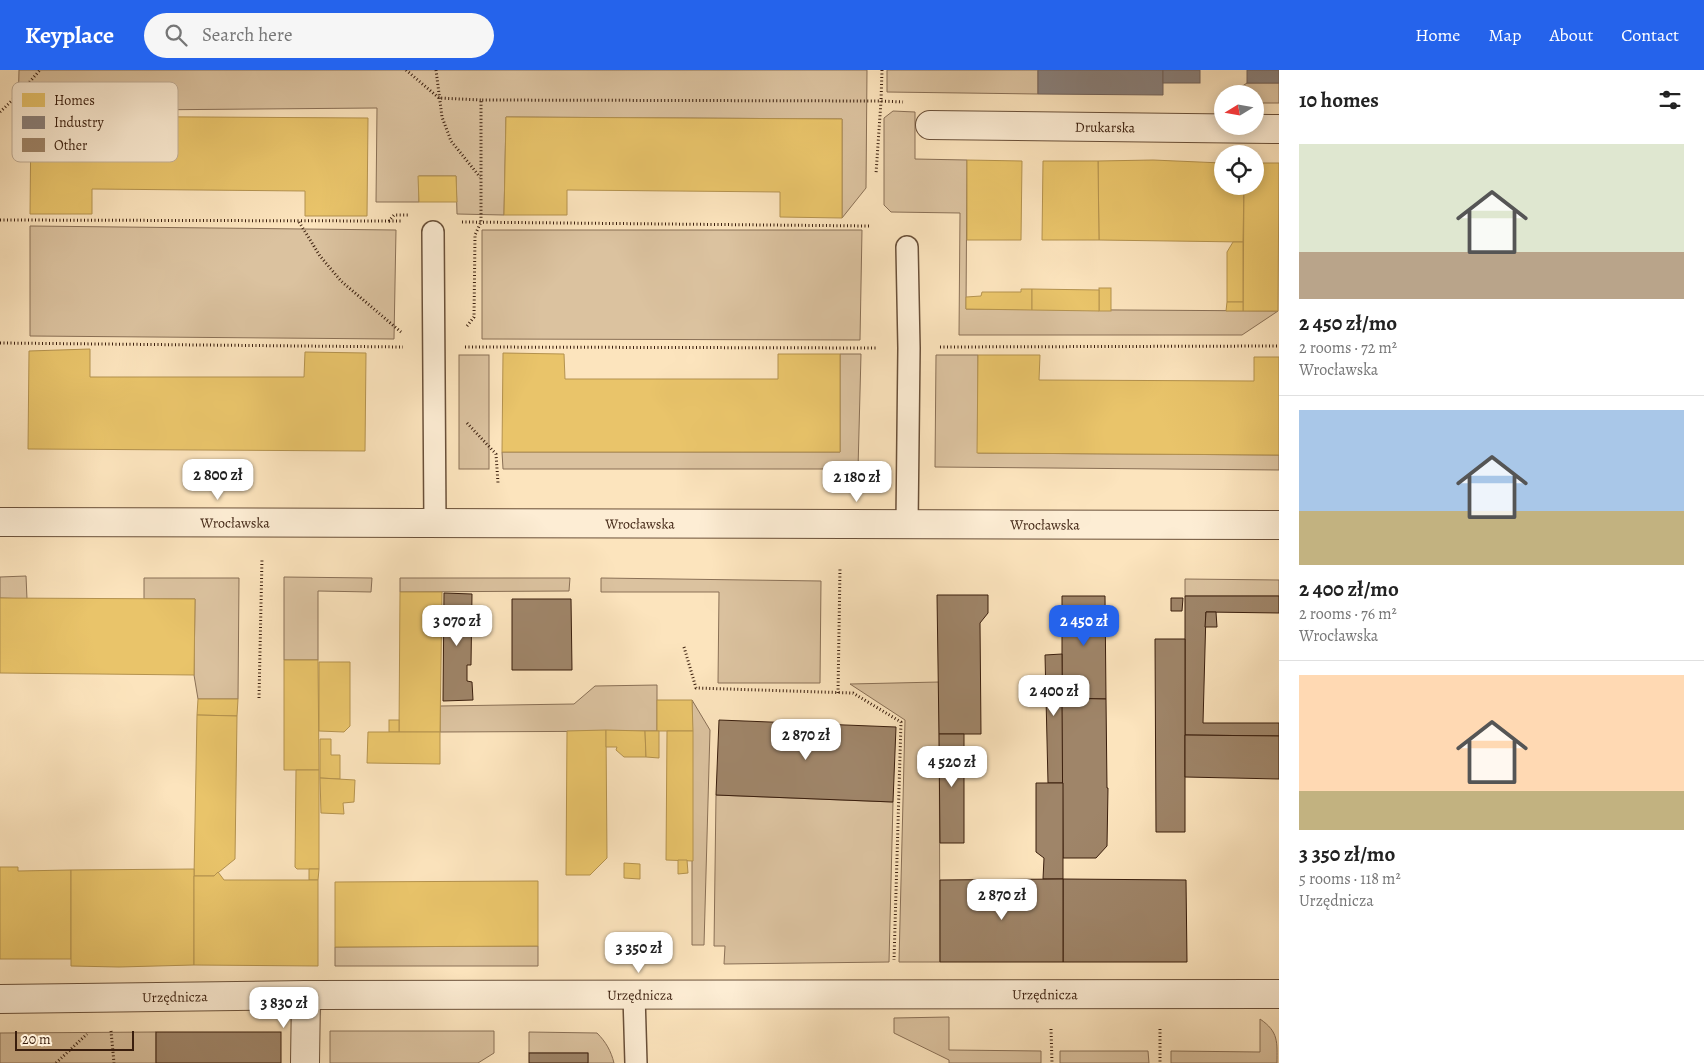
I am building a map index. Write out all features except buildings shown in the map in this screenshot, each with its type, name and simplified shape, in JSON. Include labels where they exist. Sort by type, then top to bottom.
[{"type":"street","name":"Drukarska","points":[[930,126],[1279,129]]},
{"type":"street","name":"Wrocławska","points":[[0,522],[1279,525]]},
{"type":"street","name":"Urzędnicza","points":[[0,999],[306,995],[1279,994]]},
{"type":"street","points":[[305,1063],[306,995]]},
{"type":"lane","points":[[433,227],[435,522]]},
{"type":"lane","points":[[907,247],[909,348],[907,524]]},
{"type":"lane","points":[[634,995],[636,1063]]},
{"type":"path","points":[[30,82],[40,70]]},
{"type":"path","points":[[406,70],[438,98],[481,100],[881,101],[876,174]]},
{"type":"path","points":[[436,70],[438,98],[442,117],[451,141],[481,178]]},
{"type":"path","points":[[434,347],[453,342],[474,317],[475,235],[481,222],[481,100]]},
{"type":"path","points":[[0,112],[12,101]]},
{"type":"path","points":[[0,220],[389,221],[394,215],[411,214],[415,221],[433,227],[481,222],[869,226]]},
{"type":"path","points":[[298,222],[320,256],[341,280],[434,347]]},
{"type":"path","points":[[0,343],[434,347],[909,348],[1279,346]]},
{"type":"path","points":[[463,419],[496,454],[498,483]]},
{"type":"path","points":[[259,698],[262,522]]},
{"type":"path","points":[[838,693],[840,568]]},
{"type":"path","points":[[684,647],[696,688],[853,693],[901,722],[894,962]]},
{"type":"path","points":[[111,1026],[114,1063]]},
{"type":"path","points":[[56,1063],[89,1032]]},
{"type":"shaded area","points":[[19,70],[867,70],[866,188],[842,218],[842,119],[506,117],[504,215],[457,214],[456,176],[419,176],[419,202],[376,202],[377,108],[178,110],[178,82],[19,82]]},
{"type":"shaded area","points":[[887,70],[1038,70],[1038,94],[887,92]]},
{"type":"shaded area","points":[[1247,83],[1279,83],[1279,103],[1264,103],[1264,85],[1244,85]]},
{"type":"shaded area","points":[[893,111],[915,112],[915,159],[967,160],[966,309],[1278,311],[1242,335],[959,335],[960,213],[891,212],[884,205],[884,118]]},
{"type":"shaded area","points":[[30,226],[396,230],[394,339],[30,336]]},
{"type":"shaded area","points":[[482,230],[862,230],[860,340],[482,339]]},
{"type":"shaded area","points":[[840,354],[861,354],[858,469],[503,469],[502,452],[840,452]]},
{"type":"shaded area","points":[[459,355],[489,355],[489,469],[459,469]]},
{"type":"shaded area","points":[[936,355],[978,355],[978,453],[1279,455],[1279,470],[935,467]]},
{"type":"shaded area","points":[[26,576],[27,599],[0,598],[0,577]]},
{"type":"shaded area","points":[[284,577],[372,578],[371,592],[318,591],[318,660],[284,660]]},
{"type":"shaded area","points":[[144,578],[239,578],[238,699],[198,699],[194,675],[195,599],[144,599]]},
{"type":"shaded area","points":[[400,578],[570,578],[569,591],[400,592]]},
{"type":"shaded area","points":[[601,578],[821,581],[820,683],[718,683],[719,592],[601,592]]},
{"type":"shaded area","points":[[1185,579],[1279,580],[1279,596],[1185,596]]},
{"type":"shaded area","points":[[939,682],[940,962],[899,962],[905,720],[850,684]]},
{"type":"shaded area","points":[[657,685],[657,731],[440,732],[440,706],[574,704],[595,686]]},
{"type":"shaded area","points":[[692,700],[710,730],[704,945],[692,945]]},
{"type":"shaded area","points":[[716,795],[893,802],[889,962],[724,964],[725,946],[714,946]]},
{"type":"shaded area","points":[[538,946],[538,966],[335,966],[335,947]]},
{"type":"shaded area","points":[[949,1017],[949,1050],[1041,1051],[1041,1063],[949,1063],[949,1060],[894,1033],[894,1018]]},
{"type":"shaded area","points":[[1260,1019],[1271,1028],[1276,1038],[1277,1063],[1171,1063],[1171,1051],[1260,1052]]},
{"type":"shaded area","points":[[330,1031],[494,1031],[494,1053],[478,1063],[330,1063]]},
{"type":"shaded area","points":[[156,1032],[156,1063],[0,1063],[0,1033]]},
{"type":"shaded area","points":[[529,1032],[597,1033],[608,1047],[614,1063],[588,1063],[588,1053],[529,1053]]},
{"type":"shaded area","points":[[1060,1051],[1148,1051],[1149,1063],[1060,1063]]}]
